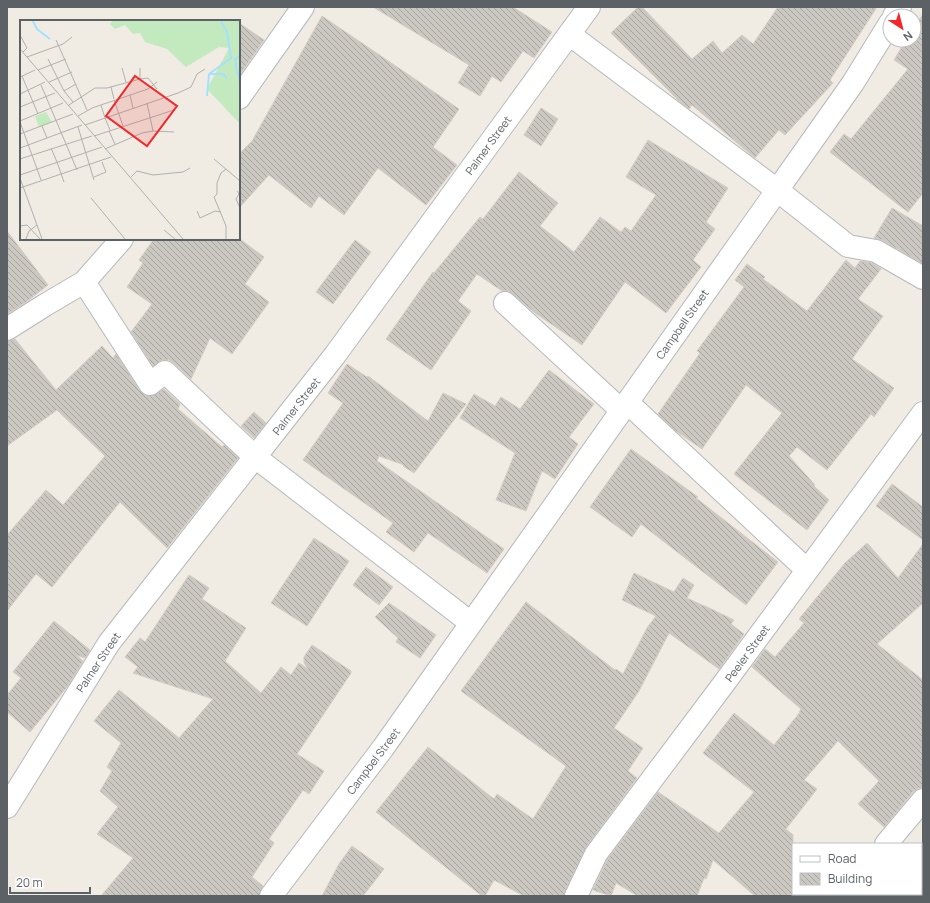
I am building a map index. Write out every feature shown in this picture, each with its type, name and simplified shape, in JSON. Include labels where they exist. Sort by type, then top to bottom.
[{"type":"street","points":[[240,97],[303,7]]},
{"type":"street","name":"Palmer Street","points":[[7,807],[109,643],[335,355],[589,7]]},
{"type":"street","points":[[570,34],[777,190],[848,246],[876,251],[923,278]]},
{"type":"street","name":"Campbell Street","points":[[471,623],[853,83],[882,36]]},
{"type":"street","points":[[7,329],[84,282],[121,240]]},
{"type":"street","points":[[84,282],[150,384],[165,372],[255,457],[471,623]]},
{"type":"street","points":[[505,303],[624,406],[807,570]]},
{"type":"street","name":"Peeler Street","points":[[576,896],[596,854],[923,413]]},
{"type":"street","name":"Campbel Street","points":[[271,896],[383,748],[471,623]]},
{"type":"street","points":[[887,843],[923,800]]},
{"type":"building","points":[[373,7],[513,7],[552,32],[534,58],[523,51],[501,82],[492,76],[480,96],[458,83],[469,65]]},
{"type":"building","points":[[638,7],[642,7],[692,59],[713,41],[722,53],[742,35],[753,44],[778,7],[877,7],[830,80],[833,83],[785,135],[779,130],[755,158],[692,105],[689,109],[678,100],[611,33]]},
{"type":"building","points":[[923,14],[923,193],[908,212],[830,152],[844,134],[851,139],[908,69],[894,60],[901,48],[922,48]]},
{"type":"building","points":[[322,16],[459,109],[433,147],[457,165],[426,205],[378,168],[344,215],[319,196],[311,208],[269,175],[240,207],[240,153],[252,141]]},
{"type":"building","points":[[240,24],[264,40],[240,75]]},
{"type":"building","points":[[541,108],[558,119],[541,146],[524,135]]},
{"type":"building","points":[[648,140],[728,188],[706,222],[715,229],[693,260],[701,267],[666,313],[625,282],[582,345],[535,313],[513,294],[508,291],[502,291],[477,274],[458,301],[471,311],[431,370],[386,339],[433,272],[434,273],[480,217],[483,219],[519,172],[558,203],[540,226],[574,252],[600,217],[621,232],[625,227],[631,231],[656,195],[626,177]]},
{"type":"building","points":[[892,208],[923,226],[923,264],[882,240],[874,238]]},
{"type":"building","points":[[7,231],[48,285],[7,314]]},
{"type":"building","points":[[240,239],[264,257],[245,284],[269,302],[232,354],[210,338],[191,379],[169,360],[162,360],[153,366],[131,332],[152,304],[127,287],[143,263],[139,260],[153,240]]},
{"type":"building","points":[[355,240],[371,252],[333,304],[316,292]]},
{"type":"building","points":[[846,260],[855,268],[860,261],[872,263],[881,269],[858,299],[883,316],[852,359],[894,388],[874,417],[871,414],[827,470],[797,447],[789,456],[815,485],[814,486],[829,500],[807,530],[734,474],[782,413],[746,385],[702,449],[676,431],[658,414],[700,353],[697,351],[744,287],[735,280],[747,264],[765,277],[763,279],[807,311]]},
{"type":"building","points":[[15,339],[56,390],[102,346],[113,358],[116,354],[144,395],[152,396],[164,389],[180,404],[178,409],[222,447],[224,445],[238,458],[167,548],[120,502],[52,587],[36,574],[7,611],[7,535],[46,490],[63,505],[105,456],[57,410],[7,446],[7,341]]},
{"type":"building","points":[[347,364],[367,377],[368,376],[428,421],[443,393],[466,404],[414,473],[403,466],[404,465],[379,456],[377,461],[504,549],[487,573],[428,533],[414,552],[386,532],[393,523],[303,460],[343,403],[328,393]]},
{"type":"building","points":[[549,370],[594,404],[569,437],[578,444],[555,479],[542,471],[526,511],[496,500],[515,453],[460,418],[474,394],[495,406],[501,397],[520,409]]},
{"type":"building","points":[[254,412],[266,423],[254,438],[241,426]]},
{"type":"building","points":[[631,449],[698,497],[696,498],[778,562],[746,605],[641,524],[632,537],[590,507]]},
{"type":"building","points":[[892,484],[923,507],[923,540],[876,506]]},
{"type":"building","points":[[314,538],[349,561],[307,626],[271,603]]},
{"type":"building","points":[[867,543],[898,578],[923,544],[923,603],[877,644],[923,680],[923,788],[918,788],[913,792],[884,827],[858,804],[879,781],[838,741],[804,780],[817,789],[786,829],[793,835],[793,896],[755,896],[713,860],[706,879],[704,878],[697,896],[638,896],[616,883],[611,896],[593,890],[607,860],[658,792],[719,833],[754,792],[703,753],[734,713],[774,745],[800,712],[801,709],[752,667],[765,649],[775,657],[804,623],[799,619],[845,563]]},
{"type":"building","points":[[366,567],[393,587],[379,605],[353,585]]},
{"type":"building","points":[[634,573],[674,592],[683,578],[694,585],[687,598],[734,620],[731,624],[744,634],[719,669],[669,633],[639,691],[614,728],[643,748],[628,771],[637,778],[586,847],[564,896],[524,896],[494,880],[485,896],[482,896],[376,812],[428,747],[494,799],[497,794],[533,819],[566,766],[461,691],[526,602],[615,670],[616,669],[623,674],[647,628],[656,616],[622,600]]},
{"type":"building","points":[[189,575],[209,588],[202,599],[246,628],[225,661],[261,693],[281,667],[291,675],[299,663],[308,669],[304,663],[304,657],[312,645],[351,671],[351,673],[297,754],[324,771],[309,794],[303,790],[269,839],[274,843],[252,877],[263,886],[259,896],[101,896],[133,858],[97,834],[118,807],[100,791],[112,771],[107,767],[121,743],[94,721],[119,690],[179,738],[213,699],[133,673],[138,667],[125,657],[140,638],[145,642]]},
{"type":"building","points":[[389,603],[436,635],[420,658],[396,642],[398,638],[375,617]]},
{"type":"building","points":[[54,621],[90,650],[85,658],[76,655],[83,661],[67,687],[30,732],[7,712],[7,695],[21,678],[13,672]]},
{"type":"building","points":[[352,846],[384,869],[363,896],[322,896],[339,864]]}]
